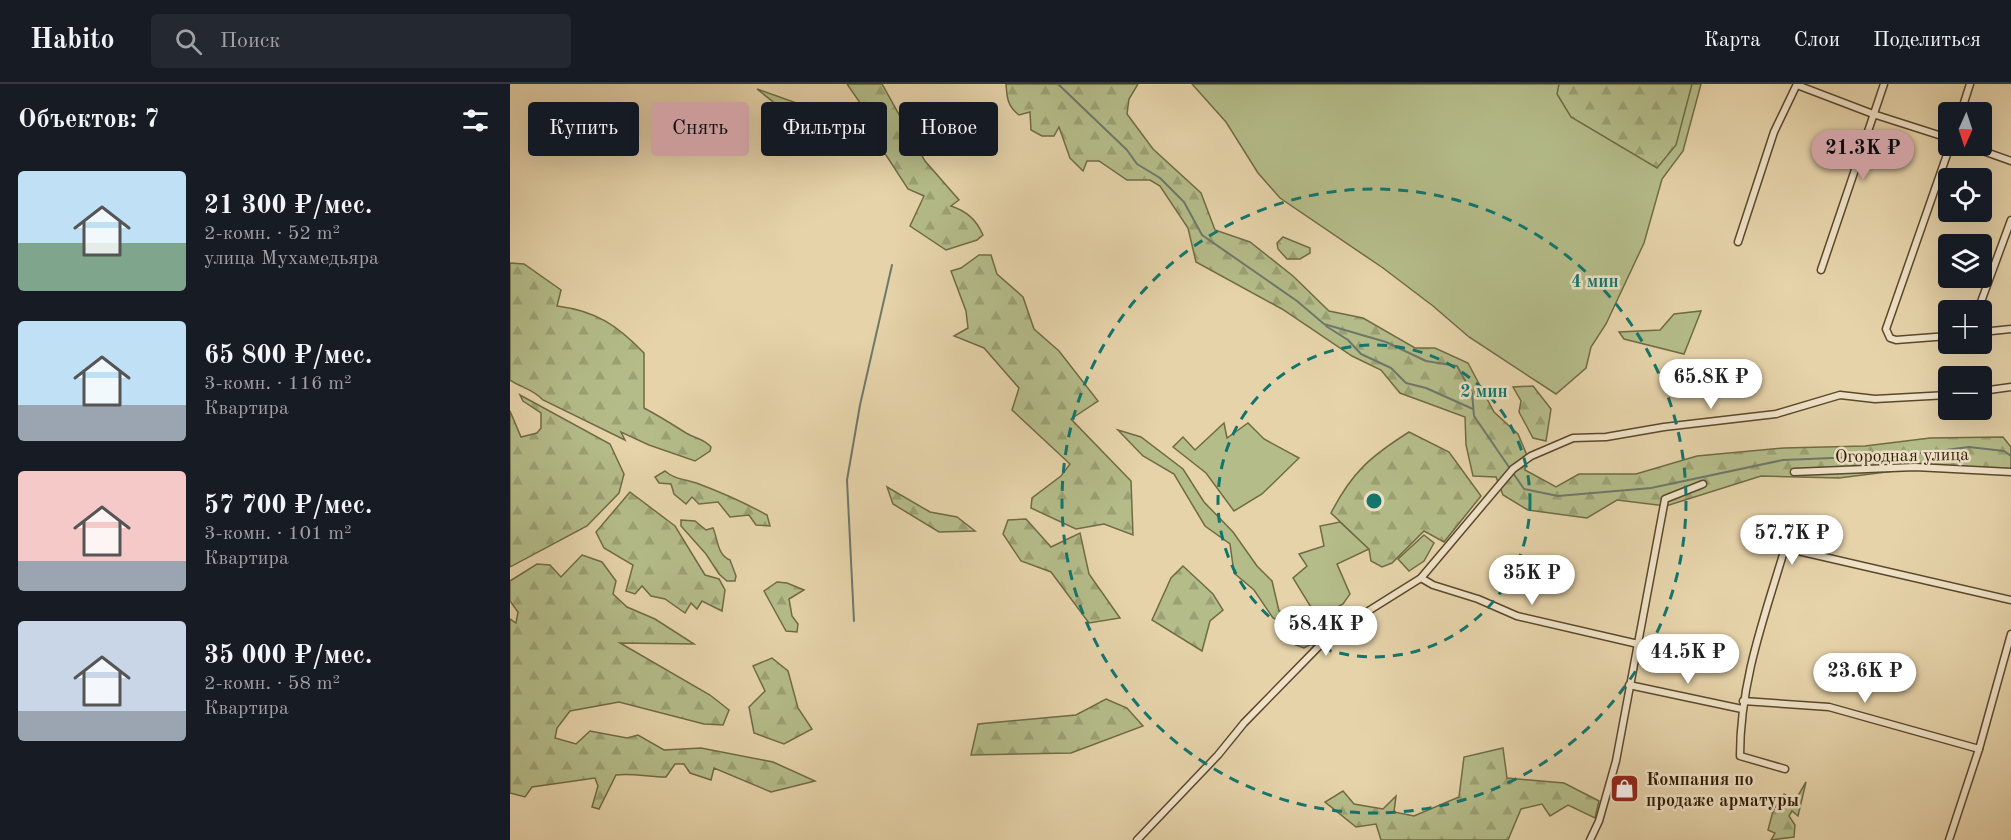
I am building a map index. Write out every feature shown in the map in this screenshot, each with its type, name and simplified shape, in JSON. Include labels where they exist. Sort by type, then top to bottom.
[{"type":"street","points":[[1738,242],[1774,132],[1797,84],[1873,114],[1938,135]]},
{"type":"street","points":[[1821,270],[1884,84]]},
{"type":"street","points":[[1964,102],[1970,84]]},
{"type":"street","points":[[1992,154],[2011,161]]},
{"type":"street","points":[[1938,337],[1903,340],[1890,338],[1886,329],[1947,156]]},
{"type":"street","points":[[1982,300],[2011,220]]},
{"type":"street","points":[[1992,331],[2011,329]]},
{"type":"street","points":[[1992,390],[2011,387]]},
{"type":"street","points":[[1137,840],[1218,755],[1244,723],[1330,635],[1421,578],[1511,471],[1531,456],[1573,438],[1606,437],[1664,427],[1776,414],[1840,395],[1875,399],[1938,396]]},
{"type":"street","name":"Огородная улица","points":[[1794,472],[1915,467],[2011,472]]},
{"type":"street","points":[[1590,840],[1599,821],[1616,761],[1665,499],[1703,484]]},
{"type":"street","points":[[1785,769],[1740,756],[1747,676],[1785,548],[2011,600]]},
{"type":"street","points":[[1421,578],[1433,585],[1478,599],[1517,616],[1638,644]]},
{"type":"street","points":[[1949,840],[1979,749],[2011,634]]},
{"type":"street","points":[[1629,685],[1743,705],[1829,707],[1979,749]]},
{"type":"green space","points":[[847,84],[882,84],[899,114],[899,156],[922,156],[959,200],[951,206],[970,216],[983,235],[977,240],[946,250],[910,226],[924,196],[908,189],[887,156],[887,102],[860,102]]},
{"type":"green space","points":[[1006,84],[1138,84],[1129,99],[1127,114],[1153,149],[1201,193],[1215,230],[1250,242],[1293,276],[1329,311],[1363,318],[1415,348],[1435,348],[1468,363],[1494,412],[1518,434],[1526,453],[1525,470],[1556,487],[1579,474],[1636,474],[1697,456],[1784,448],[1865,446],[1930,438],[2003,437],[2011,447],[2011,469],[1910,469],[1839,478],[1761,476],[1666,506],[1617,500],[1587,518],[1528,510],[1503,495],[1496,477],[1473,476],[1466,445],[1465,417],[1400,393],[1381,370],[1352,356],[1282,309],[1196,262],[1188,228],[1160,186],[1150,180],[1127,180],[1099,161],[1087,161],[1083,171],[1070,158],[1059,127],[1054,136],[1042,136],[1031,130],[1030,112],[1019,115],[1012,108],[1007,97]]},
{"type":"green space","points":[[1192,84],[1701,84],[1683,151],[1662,179],[1644,243],[1606,324],[1591,347],[1586,368],[1556,394],[1469,337],[1383,268],[1280,198],[1258,173],[1226,122]]},
{"type":"green space","points":[[1559,84],[1692,84],[1676,145],[1657,168],[1571,117],[1557,94]]},
{"type":"green space","points":[[757,89],[794,102],[773,102]]},
{"type":"green space","points":[[1283,237],[1310,248],[1310,253],[1300,259],[1287,259],[1278,249],[1277,243]]},
{"type":"green space","points":[[979,255],[991,255],[997,274],[1023,297],[1034,329],[1059,351],[1098,401],[1071,419],[1131,481],[1133,535],[1104,524],[1076,529],[1031,508],[1032,498],[1061,476],[1070,464],[1012,410],[1019,388],[984,348],[954,336],[968,328],[966,311],[951,271],[961,268]]},
{"type":"green space","points":[[510,263],[524,264],[561,290],[557,306],[595,316],[615,327],[634,343],[644,353],[644,408],[705,442],[711,447],[710,451],[695,461],[649,445],[621,432],[625,440],[543,400],[535,393],[510,380]]},
{"type":"green space","points":[[1701,311],[1684,354],[1624,339],[1619,332],[1660,330],[1674,314]]},
{"type":"green space","points":[[1533,386],[1551,409],[1546,441],[1533,438],[1519,412],[1521,401],[1513,387]]},
{"type":"green space","points":[[520,395],[610,444],[624,474],[619,493],[587,526],[510,567],[510,411],[521,437],[537,433],[541,428],[541,413],[523,401]]},
{"type":"green space","points":[[1224,423],[1227,438],[1248,423],[1264,439],[1299,458],[1262,494],[1234,511],[1206,473],[1173,447],[1183,437],[1195,450]]},
{"type":"green space","points":[[1118,430],[1141,437],[1183,469],[1204,502],[1233,532],[1257,566],[1272,581],[1279,611],[1310,622],[1317,641],[1304,648],[1293,644],[1291,626],[1273,618],[1254,590],[1234,573],[1230,544],[1205,526],[1174,474],[1143,456]]},
{"type":"green space","points":[[1409,432],[1449,452],[1481,496],[1444,542],[1424,531],[1392,563],[1382,567],[1371,561],[1369,549],[1331,513],[1347,486],[1364,466]]},
{"type":"green space","points":[[665,471],[734,498],[767,515],[770,526],[756,525],[749,515],[730,517],[718,502],[699,504],[692,497],[686,504],[674,494],[671,484],[659,483],[655,477]]},
{"type":"green space","points":[[887,487],[930,512],[957,517],[975,531],[939,532],[893,504]]},
{"type":"green space","points":[[630,492],[675,526],[705,575],[719,579],[725,590],[722,611],[702,601],[697,609],[691,603],[685,613],[665,599],[651,596],[642,586],[635,594],[626,591],[633,565],[604,548],[596,532]]},
{"type":"green space","points":[[1026,519],[1051,547],[1080,533],[1089,574],[1120,618],[1089,623],[1051,572],[1021,561],[1003,534],[1008,520]]},
{"type":"green space","points":[[681,520],[695,521],[706,530],[713,528],[720,551],[730,560],[736,576],[735,581],[727,581],[719,574],[706,554],[681,526]]},
{"type":"green space","points":[[1340,522],[1369,549],[1337,564],[1350,594],[1343,604],[1323,615],[1312,609],[1293,578],[1307,566],[1299,554],[1324,546],[1320,526]]},
{"type":"green space","points":[[1424,535],[1434,543],[1424,561],[1409,571],[1398,559]]},
{"type":"green space","points":[[582,555],[602,562],[616,581],[613,594],[627,607],[655,619],[694,644],[620,643],[710,695],[729,710],[723,725],[704,724],[619,702],[570,711],[557,728],[555,738],[576,744],[590,731],[627,738],[638,735],[664,750],[701,748],[773,762],[815,781],[771,792],[714,768],[711,780],[690,773],[684,764],[675,764],[666,777],[616,775],[599,809],[592,807],[598,786],[595,778],[532,787],[525,797],[510,793],[510,619],[516,623],[518,612],[510,601],[510,581],[537,564],[550,565],[561,577]]},
{"type":"green space","points":[[1183,566],[1213,594],[1223,610],[1210,621],[1202,651],[1152,620],[1171,578]]},
{"type":"green space","points":[[777,582],[787,583],[804,590],[789,599],[792,616],[798,624],[797,632],[786,631],[764,591]]},
{"type":"green space","points":[[772,658],[788,671],[798,708],[812,729],[784,744],[754,733],[749,707],[765,691],[753,666]]},
{"type":"green space","points":[[1106,699],[1127,708],[1143,726],[1071,753],[971,755],[978,724],[1076,715]]},
{"type":"green space","points":[[1503,748],[1507,778],[1564,783],[1599,801],[1595,818],[1568,805],[1550,816],[1542,804],[1521,809],[1508,840],[1381,840],[1376,824],[1356,827],[1325,802],[1343,791],[1354,804],[1383,809],[1396,796],[1394,812],[1414,816],[1459,797],[1464,757]]},
{"type":"green space","points":[[1806,782],[1798,816],[1792,811],[1789,816],[1795,825],[1794,837],[1771,840],[1775,833],[1768,830],[1773,811],[1784,794],[1795,801]]},
{"type":"waterway","points":[[1058,84],[1127,150],[1137,164],[1160,178],[1184,202],[1202,235],[1297,301],[1324,324],[1386,342],[1426,361],[1457,366],[1472,393],[1474,416],[1524,489],[1558,496],[1651,488],[1783,460],[1906,455],[1969,447],[2004,451],[2011,456]]},
{"type":"waterway","points":[[854,621],[847,480],[860,405],[892,265]]},
{"type":"waterway","points":[[1326,326],[1348,340],[1361,354],[1391,368],[1406,383],[1426,388],[1473,409]]},
{"type":"place","name":"Компания по продаже арматуры","points":[[1625,789]]}]
